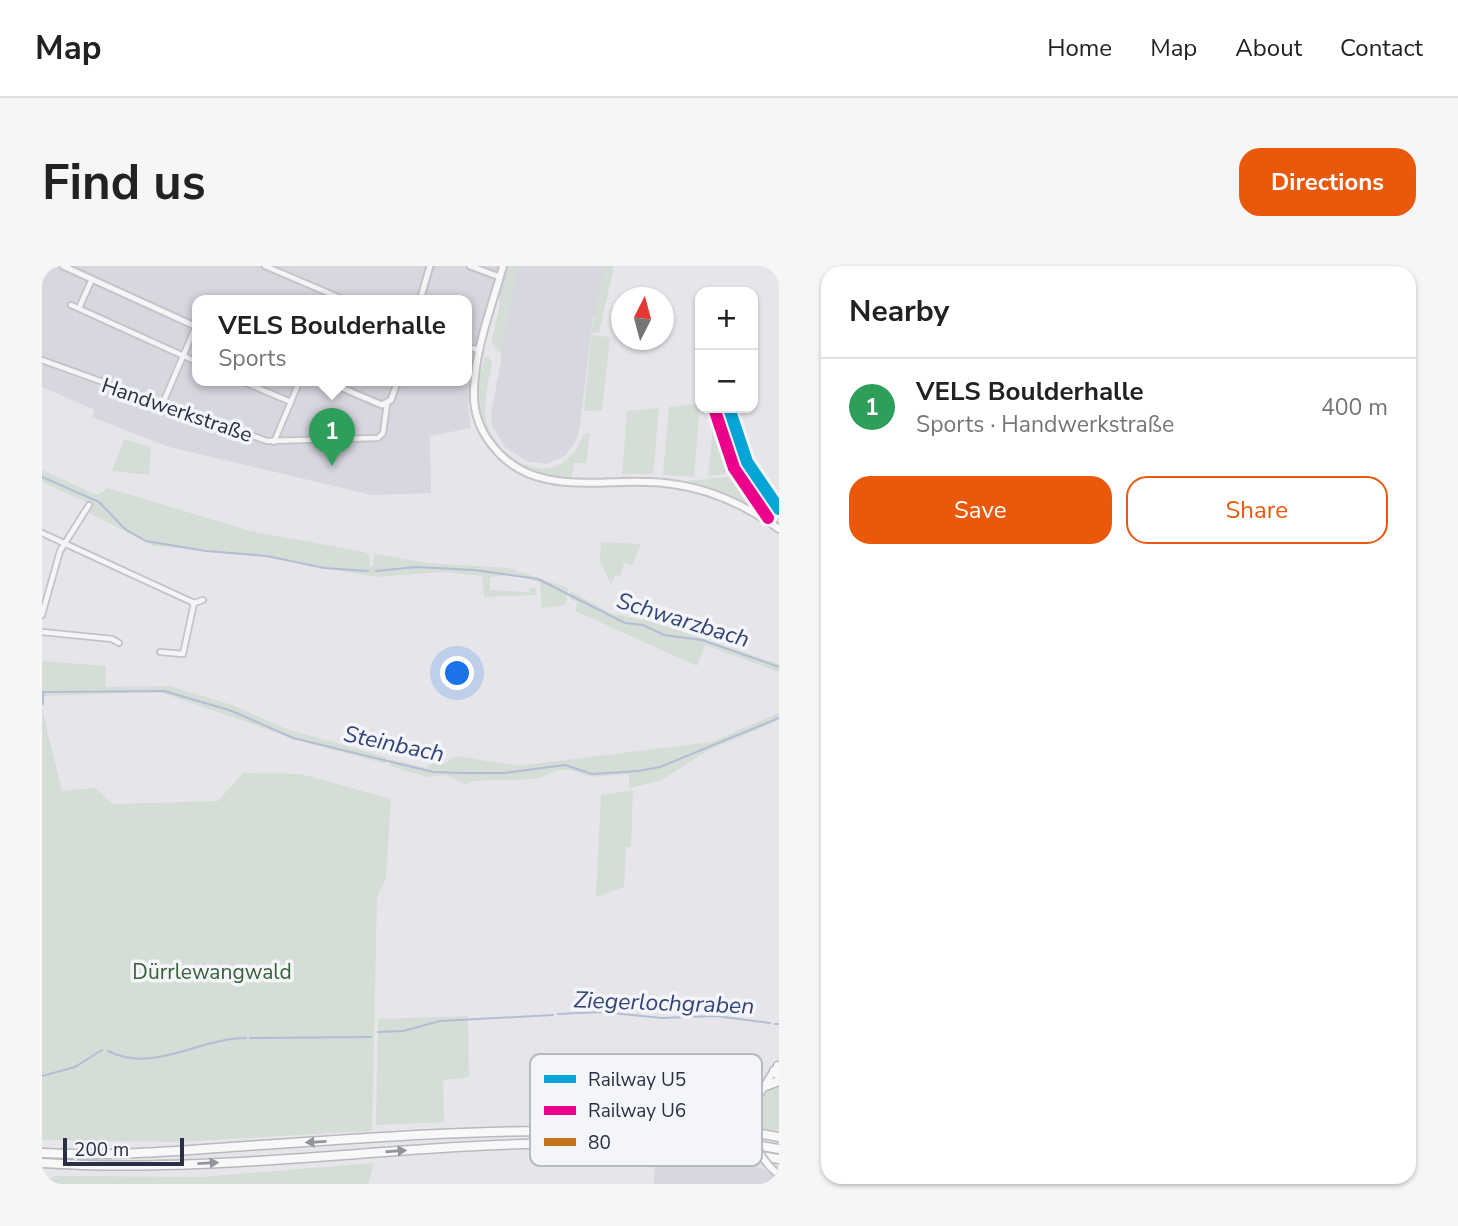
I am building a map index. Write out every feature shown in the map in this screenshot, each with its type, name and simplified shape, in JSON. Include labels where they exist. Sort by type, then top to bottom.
[{"type":"highway","points":[[763,1087],[779,1081]]},
{"type":"highway","points":[[42,1153],[125,1154],[530,1131]]},
{"type":"highway","points":[[42,1163],[176,1165],[530,1144]]},
{"type":"main road","points":[[503,266],[474,380],[475,408],[493,447],[513,466],[531,475],[577,483],[654,482],[698,489],[745,508],[779,529]]},
{"type":"main road","points":[[763,1087],[778,1069]]},
{"type":"main road","points":[[762,1156],[779,1175]]},
{"type":"street","points":[[63,266],[192,324]]},
{"type":"street","points":[[265,266],[333,295]]},
{"type":"street","points":[[421,295],[430,266]]},
{"type":"street","points":[[470,266],[500,277]]},
{"type":"street","points":[[79,308],[92,279]]},
{"type":"street","points":[[71,305],[192,360]]},
{"type":"street","points":[[162,405],[192,337]]},
{"type":"street","points":[[472,348],[480,350]]},
{"type":"street","name":"Handwerkstraße","points":[[42,360],[162,405],[274,442],[378,438],[383,433],[387,404],[395,386]]},
{"type":"street","points":[[253,386],[291,402]]},
{"type":"street","points":[[274,442],[298,386]]},
{"type":"street","points":[[337,386],[375,403],[387,404]]},
{"type":"street","points":[[42,615],[64,544],[89,505]]},
{"type":"street","points":[[42,533],[194,603],[204,600]]},
{"type":"street","points":[[160,652],[183,654],[194,603]]},
{"type":"street","points":[[42,632],[112,639],[119,643]]},
{"type":"shaded area","points":[[42,266],[604,266],[596,317],[593,317],[576,441],[565,456],[546,464],[527,461],[505,447],[492,426],[491,414],[501,361],[499,282],[472,382],[472,295],[192,295],[192,386],[471,386],[468,404],[471,428],[430,436],[431,493],[372,495],[169,447],[92,417],[95,410],[42,387]]},
{"type":"shaded area","points":[[655,1166],[746,1166],[762,1168],[779,1180],[779,1184],[654,1184]]},
{"type":"green space","points":[[509,266],[518,266],[501,353],[491,343]]},
{"type":"green space","points":[[604,266],[614,266],[599,333],[591,333]]},
{"type":"green space","points":[[591,335],[610,337],[602,410],[584,411]]},
{"type":"green space","points":[[488,356],[492,362],[486,394],[486,420],[493,437],[509,455],[530,466],[552,467],[566,460],[586,433],[590,433],[586,463],[574,463],[571,481],[526,469],[500,452],[490,441],[477,405],[484,358]]},
{"type":"green space","points":[[695,404],[695,413],[699,413],[694,477],[663,475],[669,407]]},
{"type":"green space","points":[[659,408],[653,474],[622,474],[627,411]]},
{"type":"green space","points":[[714,413],[724,413],[742,472],[708,476]]},
{"type":"green space","points":[[124,439],[151,447],[149,475],[112,471]]},
{"type":"green space","points":[[42,470],[97,495],[108,488],[250,531],[365,552],[369,555],[370,566],[373,566],[374,554],[428,563],[509,568],[568,588],[566,605],[542,608],[540,582],[513,575],[490,577],[490,590],[529,592],[530,587],[536,588],[537,595],[484,597],[482,576],[443,572],[376,577],[264,557],[153,546],[90,513],[86,502],[42,482]]},
{"type":"green space","points":[[746,475],[779,516],[779,524],[721,492],[686,481]]},
{"type":"green space","points":[[601,542],[641,544],[632,565],[624,563],[621,576],[615,576],[611,584],[600,561]]},
{"type":"green space","points":[[571,591],[610,613],[660,624],[779,664],[779,672],[705,645],[697,666],[575,611],[577,602],[570,599]]},
{"type":"green space","points":[[42,661],[106,666],[106,687],[170,686],[235,706],[286,729],[386,757],[386,764],[301,741],[160,692],[42,696]]},
{"type":"green space","name":"Dürrlewangwald","points":[[42,709],[62,791],[95,788],[113,804],[218,801],[243,773],[301,774],[391,799],[386,878],[377,897],[372,1131],[175,1142],[42,1140]]},
{"type":"green space","points":[[779,713],[779,720],[707,751],[660,781],[629,788],[629,774],[591,777],[572,770],[559,770],[536,779],[472,781],[466,785],[447,775],[427,777],[390,766],[389,759],[427,768],[433,762],[446,763],[456,756],[518,766],[711,742]]},
{"type":"green space","points":[[633,790],[631,847],[626,847],[624,887],[596,897],[601,795]]},
{"type":"green space","points":[[468,1016],[469,1077],[443,1080],[444,1122],[376,1125],[378,1019]]},
{"type":"green space","points":[[779,1083],[779,1130],[762,1129],[762,1101]]},
{"type":"green space","points":[[374,1163],[368,1184],[42,1184],[42,1173],[49,1179],[55,1176],[201,1177]]},
{"type":"waterway","name":"Schwarzbach","points":[[42,477],[99,502],[125,529],[146,541],[206,551],[267,556],[324,568],[368,571]]},
{"type":"waterway","name":"Schwarzbach","points":[[376,571],[416,567],[474,570],[538,579],[625,623],[643,625],[664,635],[702,640],[779,667]]},
{"type":"waterway","name":"Steinbach","points":[[42,692],[164,691],[232,711],[293,738],[433,772],[505,773],[565,765],[592,774],[638,771],[660,767],[779,718]]},
{"type":"waterway","name":"Steinbach","points":[[43,692],[43,704]]},
{"type":"waterway","name":"Ziegerlochgraben","points":[[558,1014],[602,1012],[662,1018],[716,1016],[770,1023]]},
{"type":"waterway","name":"Ziegerlochgraben","points":[[378,1032],[403,1031],[440,1021],[553,1015]]},
{"type":"waterway","name":"Ziegerlochgraben","points":[[250,1038],[371,1037]]},
{"type":"waterway","name":"Ziegerlochgraben","points":[[108,1051],[142,1059],[246,1038]]},
{"type":"waterway","name":"Ziegerlochgraben","points":[[42,1076],[75,1067],[102,1050]]},
{"type":"rail line","name":"U6","points":[[716,413],[734,468],[768,518]]},
{"type":"rail line","name":"U5","points":[[731,413],[747,462],[779,509]]},
{"type":"place","name":"VELS Boulderhalle","points":[[332,466]]}]
